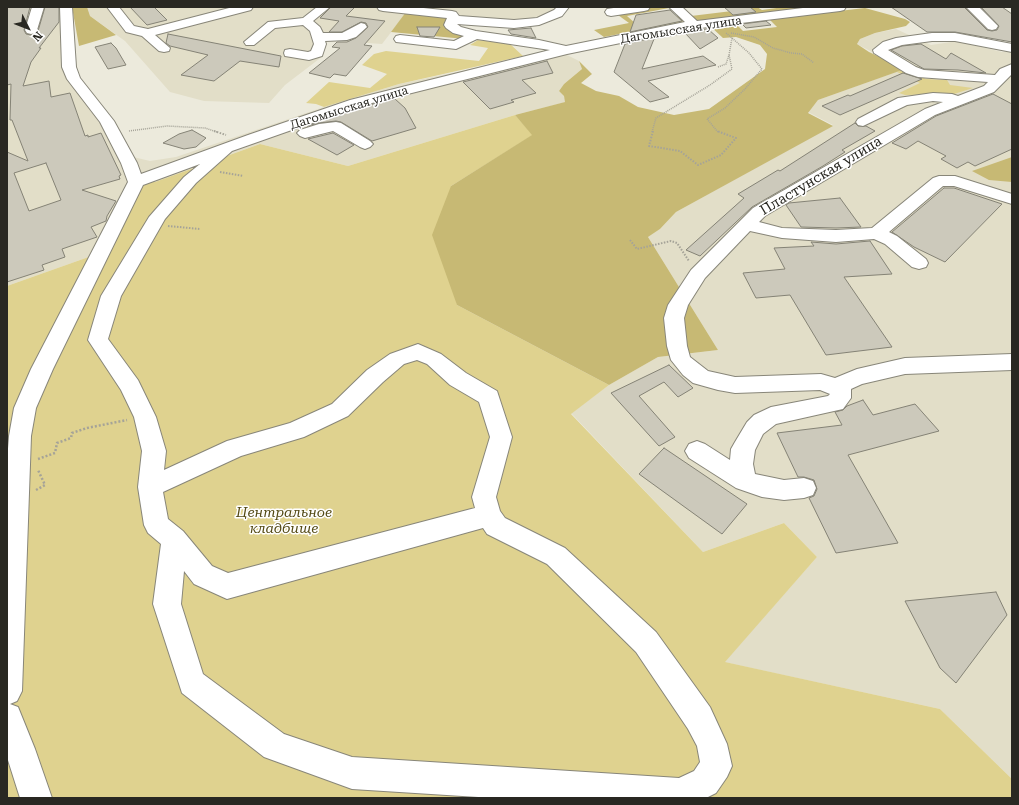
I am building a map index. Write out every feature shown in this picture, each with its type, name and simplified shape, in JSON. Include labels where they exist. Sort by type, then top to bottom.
[{"type":"street","points":[[31,30],[38,7]]},
{"type":"street","points":[[7,691],[20,436],[25,408],[42,369],[136,182],[129,163],[106,121],[74,79],[69,67],[66,7]]},
{"type":"street","points":[[113,7],[130,29],[137,32],[149,33],[197,14],[247,7],[272,25]]},
{"type":"street","points":[[250,42],[272,25],[306,21],[324,7]]},
{"type":"street","points":[[383,7],[452,15],[455,21],[520,23],[550,17],[558,13],[563,7]]},
{"type":"street","points":[[611,12],[644,7]]},
{"type":"street","points":[[675,7],[695,25]]},
{"type":"street","name":"Дагомысская улица","points":[[136,182],[241,143],[362,101],[567,50],[695,25],[817,8],[840,7]]},
{"type":"street","points":[[972,7],[992,26]]},
{"type":"street","points":[[290,53],[315,55],[317,53],[320,44],[316,30],[306,21]]},
{"type":"street","name":"Дагомысская улица","points":[[455,21],[450,24],[451,27],[474,36],[539,44],[567,50]]},
{"type":"street","points":[[318,37],[343,38],[352,34],[361,27]]},
{"type":"street","points":[[149,33],[148,36],[164,48]]},
{"type":"street","points":[[400,39],[456,45],[474,36]]},
{"type":"street","points":[[1005,74],[923,74],[911,70],[879,50],[900,41],[932,37],[955,37],[1012,48]]},
{"type":"street","name":"Пластунская улица","points":[[836,386],[821,382],[735,385],[701,377],[681,360],[677,346],[674,318],[678,305],[698,274],[759,212],[930,112],[989,88],[1005,74]]},
{"type":"street","points":[[863,122],[903,101],[911,99],[933,97],[959,99]]},
{"type":"street","points":[[365,144],[336,126],[324,127],[279,139],[241,143],[202,169],[190,180],[158,217],[111,296],[98,340],[130,386],[145,417],[154,452],[150,487],[157,525],[174,539],[203,575],[226,586],[489,515]]},
{"type":"street","points":[[877,233],[939,181],[955,181],[1012,199]]},
{"type":"street","points":[[746,224],[782,233],[836,236],[877,233],[891,240],[919,263]]},
{"type":"street","points":[[150,487],[235,448],[296,431],[340,410],[375,376],[397,359],[418,352],[434,359],[458,379],[489,397],[501,437],[484,497],[489,515],[496,526],[556,556],[646,642],[699,718],[712,744],[716,766],[705,782],[680,794],[352,773],[275,746],[192,683],[167,604],[174,539]]},
{"type":"street","points":[[744,481],[741,464],[743,449],[758,424],[771,416],[835,403],[840,398],[841,392],[836,386],[857,377],[905,366],[1012,362]]},
{"type":"street","points":[[697,451],[744,481],[762,487],[784,490],[804,488]]},
{"type":"street","points":[[7,718],[20,750],[36,798]]},
{"type":"path","points":[[729,55],[732,69],[710,85],[656,118],[649,146],[680,151],[698,165],[721,156],[736,138],[718,132],[707,119],[725,108],[762,69],[749,53],[723,31],[754,37],[773,48],[790,53],[802,54],[814,63]]},
{"type":"path","points":[[718,67],[726,64],[732,38]]},
{"type":"path","points":[[128,131],[167,126],[205,128],[241,143]]},
{"type":"path","points":[[202,169],[243,176]]},
{"type":"path","points":[[154,225],[200,229]]},
{"type":"path","points":[[630,240],[637,249],[671,241],[677,243],[698,274]]},
{"type":"path","points":[[33,491],[45,485],[38,468],[38,458],[55,453],[57,443],[71,438],[72,433],[87,428],[145,417]]},
{"type":"shaded area","points":[[7,7],[67,7],[70,71],[129,156],[150,161],[176,157],[324,107],[399,84],[549,50],[553,46],[579,61],[582,69],[564,84],[559,91],[564,96],[566,102],[515,115],[348,166],[260,144],[155,182],[97,254],[7,286]]},
{"type":"shaded area","points":[[72,7],[87,7],[90,16],[116,35],[79,46]]},
{"type":"shaded area","points":[[87,7],[557,7],[555,12],[516,22],[406,13],[382,44],[324,40],[323,56],[285,85],[269,103],[204,101],[170,92],[125,41],[90,16]]},
{"type":"shaded area","points":[[657,7],[669,8],[627,16],[636,24],[679,16],[686,21],[604,37],[594,30],[629,23],[618,15],[607,13]]},
{"type":"shaded area","points":[[728,7],[757,7],[762,10],[784,7],[803,7],[807,10],[699,23],[691,16],[732,11]]},
{"type":"shaded area","points":[[865,8],[905,19],[910,22],[906,26],[875,33],[860,39],[857,44],[869,52],[905,69],[818,100],[808,113],[833,126],[676,212],[660,229],[648,237],[718,350],[658,357],[609,385],[457,305],[432,235],[451,186],[532,135],[515,115],[565,102],[564,96],[559,91],[564,84],[582,69],[579,61],[592,74],[581,83],[596,91],[619,96],[638,107],[674,115],[709,109],[765,69],[767,54],[760,45],[736,37],[723,38],[710,26],[735,23],[743,31],[777,27],[769,19]]},
{"type":"shaded area","points":[[406,12],[448,17],[466,35],[465,39],[391,32]]},
{"type":"shaded area","points":[[896,29],[931,45],[958,41],[1002,52],[1012,50],[1012,779],[940,709],[724,662],[817,557],[784,523],[703,552],[571,413],[609,385],[658,357],[718,350],[648,237],[660,229],[676,212],[833,125],[808,112],[818,100],[904,69],[857,44],[860,39],[875,33]]},
{"type":"shaded area","points":[[1012,157],[1012,182],[989,180],[972,171]]},
{"type":"green space","points":[[478,40],[510,44],[523,56],[399,84],[324,107],[306,103],[329,82],[370,88],[387,74],[362,65],[374,54],[386,51],[479,61],[488,48],[470,45]]},
{"type":"green space","points":[[905,69],[926,79],[947,80],[950,85],[973,88],[954,94],[905,95],[899,93],[920,83],[897,72]]},
{"type":"green space","name":"Центральное кладбище","points":[[515,115],[533,135],[451,186],[457,305],[609,385],[571,414],[703,552],[784,523],[817,557],[725,662],[940,709],[1012,779],[1012,798],[7,798],[7,286],[97,254],[147,175],[155,182],[260,144],[348,166]]},
{"type":"building","points":[[7,7],[30,7],[24,30],[26,34],[31,35],[38,31],[45,7],[59,7],[59,22],[39,48],[41,48],[31,62],[23,86],[49,81],[51,97],[70,93],[85,136],[88,135],[88,137],[101,133],[121,175],[119,176],[120,179],[82,190],[116,201],[107,216],[106,221],[91,227],[97,237],[62,249],[65,257],[42,265],[44,270],[7,282],[7,152],[28,161],[12,120],[10,120],[11,84],[7,85]],"holes":[[[46,163],[61,200],[29,211],[14,173]]]},
{"type":"building","points":[[130,7],[154,7],[167,20],[147,25]]},
{"type":"building","points":[[331,7],[355,7],[346,16],[385,21],[364,45],[372,46],[346,76],[334,74],[330,78],[309,73],[340,48],[332,47],[337,42],[347,42],[356,38],[368,27],[366,23],[361,22],[342,32],[329,32],[339,21],[320,18]]},
{"type":"building","points":[[724,7],[750,7],[756,12],[733,15]]},
{"type":"building","points":[[891,7],[964,7],[987,30],[992,31],[997,30],[999,26],[981,7],[1002,7],[1012,14],[1012,42],[955,32],[927,32]]},
{"type":"building","points":[[670,10],[682,21],[630,32],[636,15]]},
{"type":"building","points":[[766,21],[771,25],[746,28],[742,24]]},
{"type":"building","points":[[417,27],[440,27],[434,37],[420,36]]},
{"type":"building","points":[[531,28],[536,38],[511,34],[508,30]]},
{"type":"building","points":[[708,29],[718,38],[700,49],[685,33],[654,39],[642,69],[703,56],[716,65],[648,81],[669,97],[650,102],[614,72],[625,44],[684,31]]},
{"type":"building","points":[[168,34],[281,56],[279,67],[240,61],[214,81],[181,75],[208,55],[170,46],[166,43]]},
{"type":"building","points":[[111,43],[116,48],[126,65],[108,69],[95,47]]},
{"type":"building","points":[[921,44],[946,59],[951,53],[986,73],[924,69],[891,50],[902,46]]},
{"type":"building","points":[[547,61],[553,73],[522,80],[536,93],[511,100],[514,102],[490,109],[463,82]]},
{"type":"building","points":[[903,73],[922,79],[840,115],[822,106],[848,95],[850,96]]},
{"type":"building","points":[[993,94],[1012,104],[1012,149],[975,166],[968,162],[957,168],[941,159],[946,156],[918,141],[906,149],[892,143],[936,116]]},
{"type":"building","points":[[395,99],[405,108],[416,128],[372,141],[341,122],[336,121],[319,123],[307,126],[360,107]]},
{"type":"building","points":[[855,123],[858,126],[866,126],[875,131],[842,150],[845,152],[823,166],[752,207],[700,256],[686,250],[744,198],[738,194],[778,170],[780,171]]},
{"type":"building","points":[[192,130],[206,138],[196,147],[184,149],[163,143],[179,134]]},
{"type":"building","points":[[333,133],[354,145],[337,155],[308,139]]},
{"type":"building","points":[[944,188],[954,188],[1002,204],[945,262],[914,247],[892,232]]},
{"type":"building","points":[[840,198],[861,227],[801,227],[786,205],[789,203]]},
{"type":"building","points":[[870,241],[892,274],[844,277],[892,347],[826,355],[790,295],[756,298],[743,273],[785,269],[774,248],[814,246],[811,242],[836,244]]},
{"type":"building","points":[[669,365],[693,388],[678,397],[664,382],[639,396],[675,437],[659,446],[611,393]]},
{"type":"building","points":[[863,400],[873,415],[915,404],[939,431],[848,455],[898,543],[836,553],[809,498],[814,496],[817,489],[814,480],[798,477],[777,433],[842,425],[835,412],[843,410],[847,406]]},
{"type":"building","points":[[664,448],[747,504],[722,534],[639,474]]},
{"type":"building","points":[[996,592],[1007,615],[956,683],[940,668],[905,601]]}]
